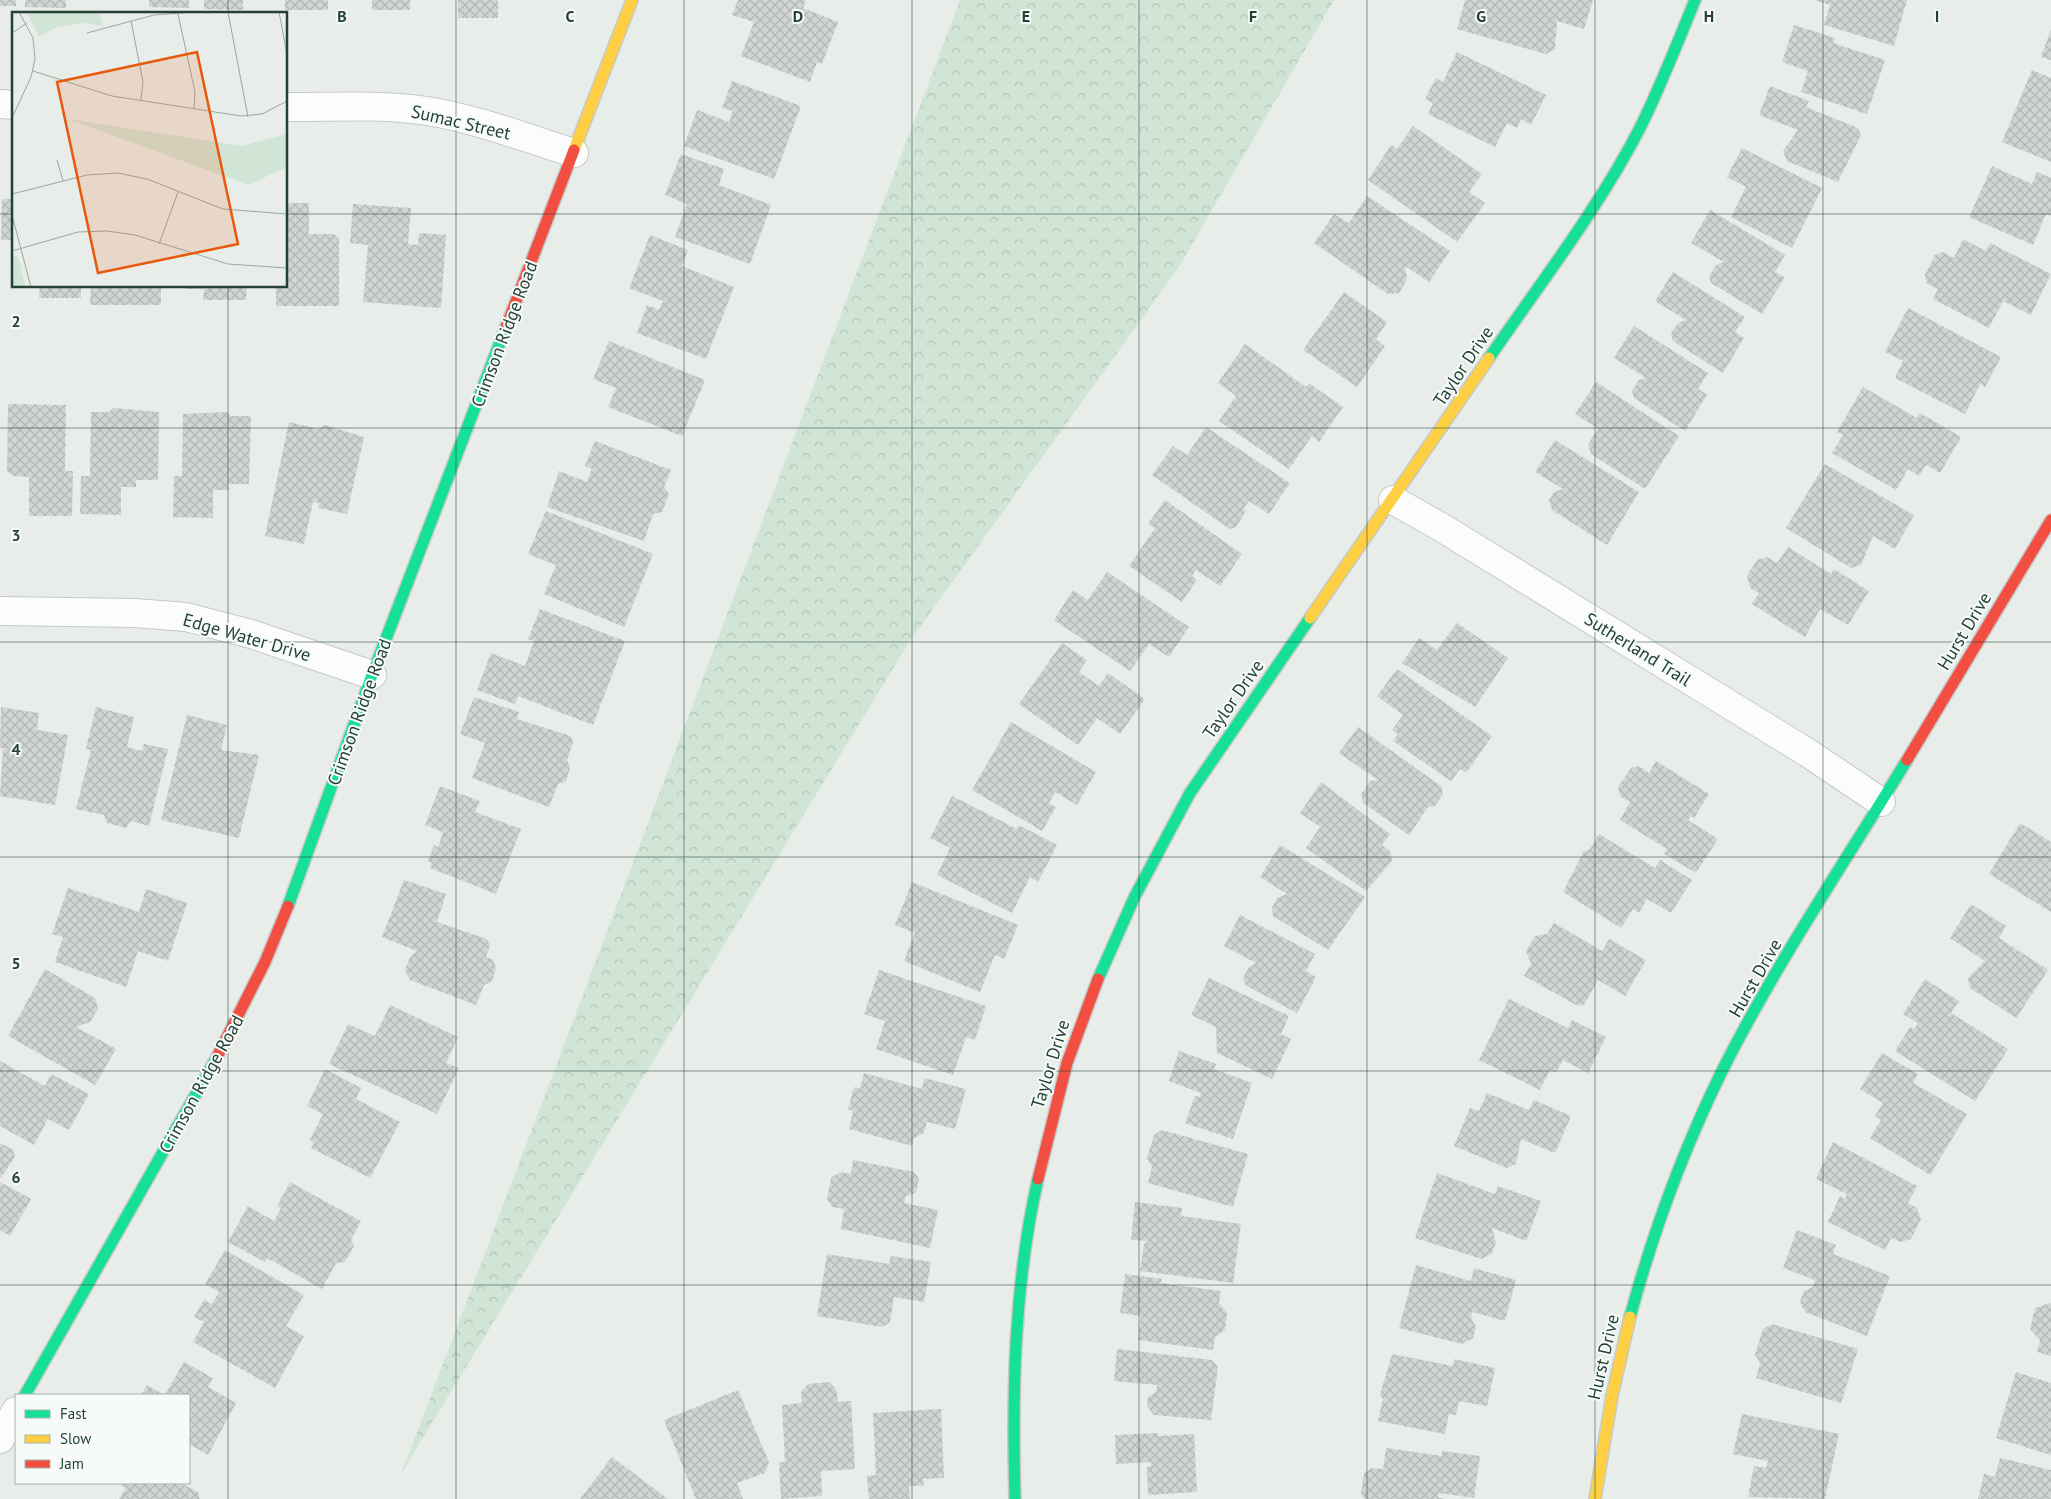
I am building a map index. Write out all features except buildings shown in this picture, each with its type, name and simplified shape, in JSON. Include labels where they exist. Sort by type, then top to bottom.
[{"type":"street","name":"Crimson Ridge Road","points":[[26,1394],[232,1030],[265,962],[298,880],[372,675],[632,0]]},
{"type":"street","name":"Taylor Drive","points":[[1015,1499],[1012,1399],[1021,1281],[1032,1208],[1045,1142],[1063,1077],[1088,1002],[1156,854],[1190,793],[1393,500],[1604,190],[1640,127],[1665,75],[1696,0]]},
{"type":"street","name":"Sumac Street","points":[[288,107],[398,108],[428,112],[456,118],[574,153]]},
{"type":"street","name":"Sutherland Trail","points":[[1393,500],[1808,753],[1882,802]]},
{"type":"street","name":"Hurst Drive","points":[[1595,1499],[1613,1389],[1625,1337],[1651,1248],[1677,1174],[1709,1099],[1742,1035],[2051,520]]},
{"type":"street","name":"Edge Water Drive","points":[[0,611],[136,613],[186,617],[251,634],[372,675]]},
{"type":"street","points":[[0,1440],[15,1413]]},
{"type":"green space","points":[[960,0],[1334,0],[1179,267],[910,641],[402,1472]]},
{"type":"traffic: fast","points":[[1489,358],[1569,244],[1625,156],[1655,95],[1695,0]]},
{"type":"traffic: fast","points":[[288,906],[372,675],[506,327]]},
{"type":"traffic: fast","points":[[1098,979],[1135,896],[1190,793],[1310,618]]},
{"type":"traffic: fast","points":[[1630,1317],[1670,1191],[1695,1129],[1723,1069],[1789,951],[1907,760]]},
{"type":"traffic: fast","points":[[26,1394],[217,1057]]},
{"type":"traffic: fast","points":[[1015,1499],[1016,1338],[1024,1258],[1038,1179]]},
{"type":"traffic: slow","points":[[574,150],[632,0]]},
{"type":"traffic: slow","points":[[1310,618],[1489,358]]},
{"type":"traffic: slow","points":[[1595,1499],[1612,1396],[1630,1317]]},
{"type":"traffic: jam","points":[[506,327],[574,150]]},
{"type":"traffic: jam","points":[[1907,760],[2051,520]]},
{"type":"traffic: jam","points":[[217,1057],[265,962],[288,906]]},
{"type":"traffic: jam","points":[[1038,1179],[1067,1063],[1098,979]]}]
